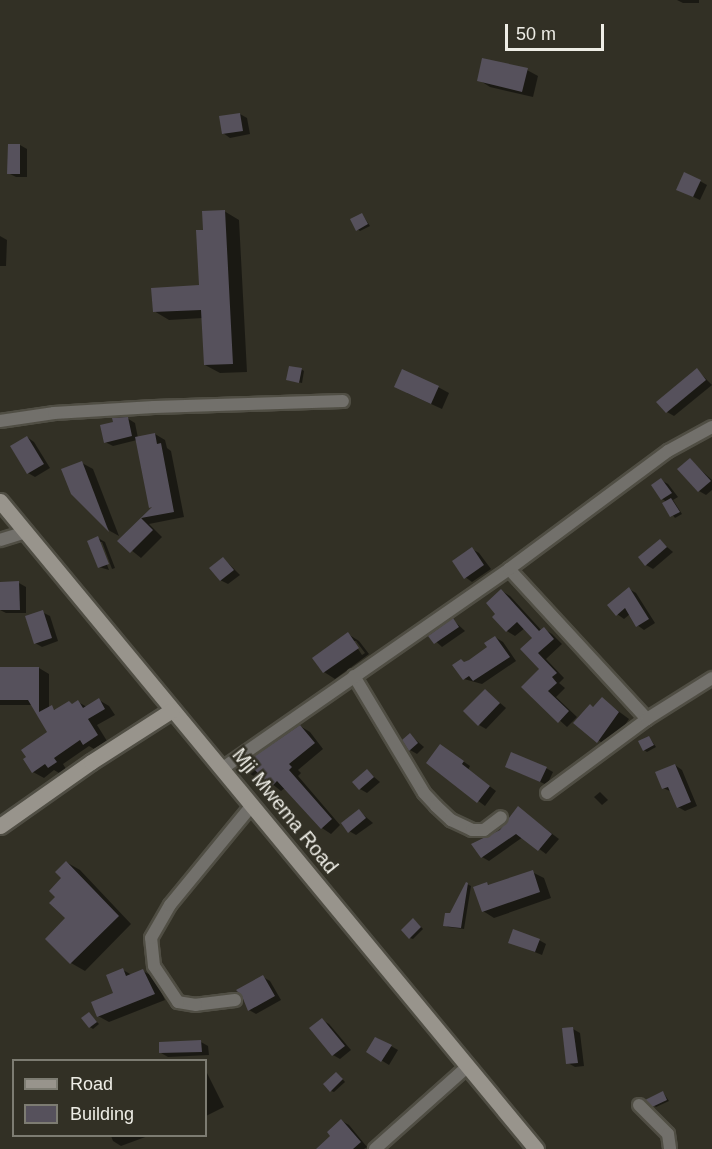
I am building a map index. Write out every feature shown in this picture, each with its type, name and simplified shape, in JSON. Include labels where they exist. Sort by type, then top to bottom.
[{"type":"main road","name":"Mji Mwema Road","points":[[0,501],[536,1149]]},
{"type":"main road","points":[[0,826],[91,762],[172,710]]},
{"type":"street","points":[[0,421],[13,417],[54,413],[154,407],[343,401]]},
{"type":"street","points":[[223,768],[509,569],[668,451],[712,427]]},
{"type":"street","points":[[0,540],[27,532]]},
{"type":"street","points":[[509,569],[647,719]]},
{"type":"street","points":[[354,676],[424,793],[436,806],[451,820],[472,830],[484,830],[501,818]]},
{"type":"street","points":[[547,794],[647,719],[712,678]]},
{"type":"street","points":[[235,1000],[196,1005],[178,1002],[154,966],[152,938],[170,905],[252,806]]},
{"type":"street","points":[[375,1149],[468,1066]]},
{"type":"street","points":[[639,1105],[668,1134],[670,1149]]},
{"type":"building","points":[[482,58],[528,68],[522,92],[477,81]]},
{"type":"building","points":[[240,113],[243,131],[222,134],[219,116]]},
{"type":"building","points":[[8,144],[20,144],[20,174],[7,174]]},
{"type":"building","points":[[684,172],[701,180],[693,197],[676,190]]},
{"type":"building","points":[[225,210],[233,364],[204,365],[201,310],[153,312],[151,288],[199,285],[196,230],[203,230],[202,211]]},
{"type":"building","points":[[362,213],[368,224],[356,231],[350,219]]},
{"type":"building","points":[[289,366],[302,368],[299,383],[286,380]]},
{"type":"building","points":[[697,368],[706,380],[666,413],[656,402]]},
{"type":"building","points":[[402,369],[439,386],[431,404],[394,387]]},
{"type":"building","points":[[128,417],[132,436],[104,443],[100,425],[113,422],[112,418]]},
{"type":"building","points":[[155,433],[157,444],[161,443],[174,512],[141,518],[153,530],[130,553],[117,541],[152,507],[149,508],[135,437]]},
{"type":"building","points":[[27,436],[44,464],[27,474],[10,446]]},
{"type":"building","points":[[690,458],[711,481],[698,492],[677,469]]},
{"type":"building","points":[[82,461],[109,532],[71,494],[61,469]]},
{"type":"building","points":[[661,478],[672,493],[661,500],[651,485]]},
{"type":"building","points":[[671,498],[680,512],[670,517],[662,503]]},
{"type":"building","points":[[98,536],[109,564],[98,568],[87,541]]},
{"type":"building","points":[[660,539],[667,547],[645,566],[638,557]]},
{"type":"building","points":[[472,547],[484,565],[464,579],[452,561]]},
{"type":"building","points":[[223,557],[234,570],[220,581],[209,568]]},
{"type":"building","points":[[19,581],[20,610],[0,610],[0,582]]},
{"type":"building","points":[[629,587],[649,619],[636,627],[625,608],[616,616],[607,605]]},
{"type":"building","points":[[501,589],[539,631],[544,627],[554,639],[538,653],[557,673],[552,677],[557,683],[548,691],[569,711],[558,723],[521,687],[539,669],[520,649],[532,638],[517,622],[506,632],[492,617],[495,614],[486,603]]},
{"type":"building","points":[[43,610],[52,638],[34,644],[25,616]]},
{"type":"building","points":[[453,618],[459,627],[434,644],[428,636]]},
{"type":"building","points":[[348,632],[359,648],[323,673],[312,658]]},
{"type":"building","points":[[495,636],[510,657],[473,681],[469,676],[463,680],[452,665],[461,659],[464,662],[469,660],[487,647],[484,643]]},
{"type":"building","points":[[0,667],[39,667],[39,712],[52,705],[54,710],[69,701],[72,704],[78,700],[83,708],[99,698],[105,709],[88,719],[98,735],[83,745],[80,740],[54,758],[57,762],[48,768],[45,764],[32,773],[23,759],[26,757],[21,750],[47,732],[28,700],[0,700]]},
{"type":"building","points":[[485,689],[500,703],[478,726],[463,711]]},
{"type":"building","points":[[602,697],[619,712],[597,743],[573,723],[590,704],[593,707]]},
{"type":"building","points":[[300,725],[315,743],[289,764],[292,767],[289,770],[332,819],[321,829],[277,781],[271,787],[254,769],[248,774],[240,766]]},
{"type":"building","points":[[410,733],[418,743],[409,751],[402,740]]},
{"type":"building","points":[[649,736],[654,745],[643,751],[638,741]]},
{"type":"building","points":[[440,744],[464,761],[462,764],[490,786],[477,803],[426,763]]},
{"type":"building","points":[[511,752],[547,767],[540,782],[505,767]]},
{"type":"building","points":[[675,764],[691,802],[677,808],[668,787],[662,789],[655,772]]},
{"type":"building","points":[[367,769],[374,777],[359,790],[352,782]]},
{"type":"building","points":[[518,806],[552,834],[538,851],[516,834],[481,858],[471,844],[500,830]]},
{"type":"building","points":[[359,809],[366,818],[348,833],[341,823]]},
{"type":"building","points":[[66,861],[119,916],[70,964],[45,939],[65,918],[49,903],[55,897],[49,891],[61,878],[55,872]]},
{"type":"building","points":[[533,870],[540,892],[482,912],[473,887],[487,882],[488,885]]},
{"type":"building","points":[[466,882],[468,883],[461,928],[443,926],[445,913],[450,913]]},
{"type":"building","points":[[413,918],[421,927],[409,939],[401,930]]},
{"type":"building","points":[[513,929],[540,939],[535,952],[508,943]]},
{"type":"building","points":[[123,968],[126,976],[143,969],[155,994],[97,1017],[91,1002],[113,993],[106,975]]},
{"type":"building","points":[[263,975],[275,996],[248,1011],[242,996],[236,990]]},
{"type":"building","points":[[89,1012],[97,1022],[89,1028],[81,1018]]},
{"type":"building","points":[[322,1018],[345,1046],[332,1056],[309,1028]]},
{"type":"building","points":[[573,1027],[578,1063],[566,1064],[562,1028]]},
{"type":"building","points":[[375,1037],[392,1045],[381,1062],[366,1052]]},
{"type":"building","points":[[201,1040],[202,1052],[159,1053],[159,1042]]},
{"type":"building","points":[[336,1072],[343,1079],[330,1092],[323,1084]]},
{"type":"building","points":[[663,1091],[667,1100],[652,1107],[645,1100]]},
{"type":"building","points":[[341,1119],[361,1142],[353,1149],[316,1149],[330,1136],[327,1132]]}]
